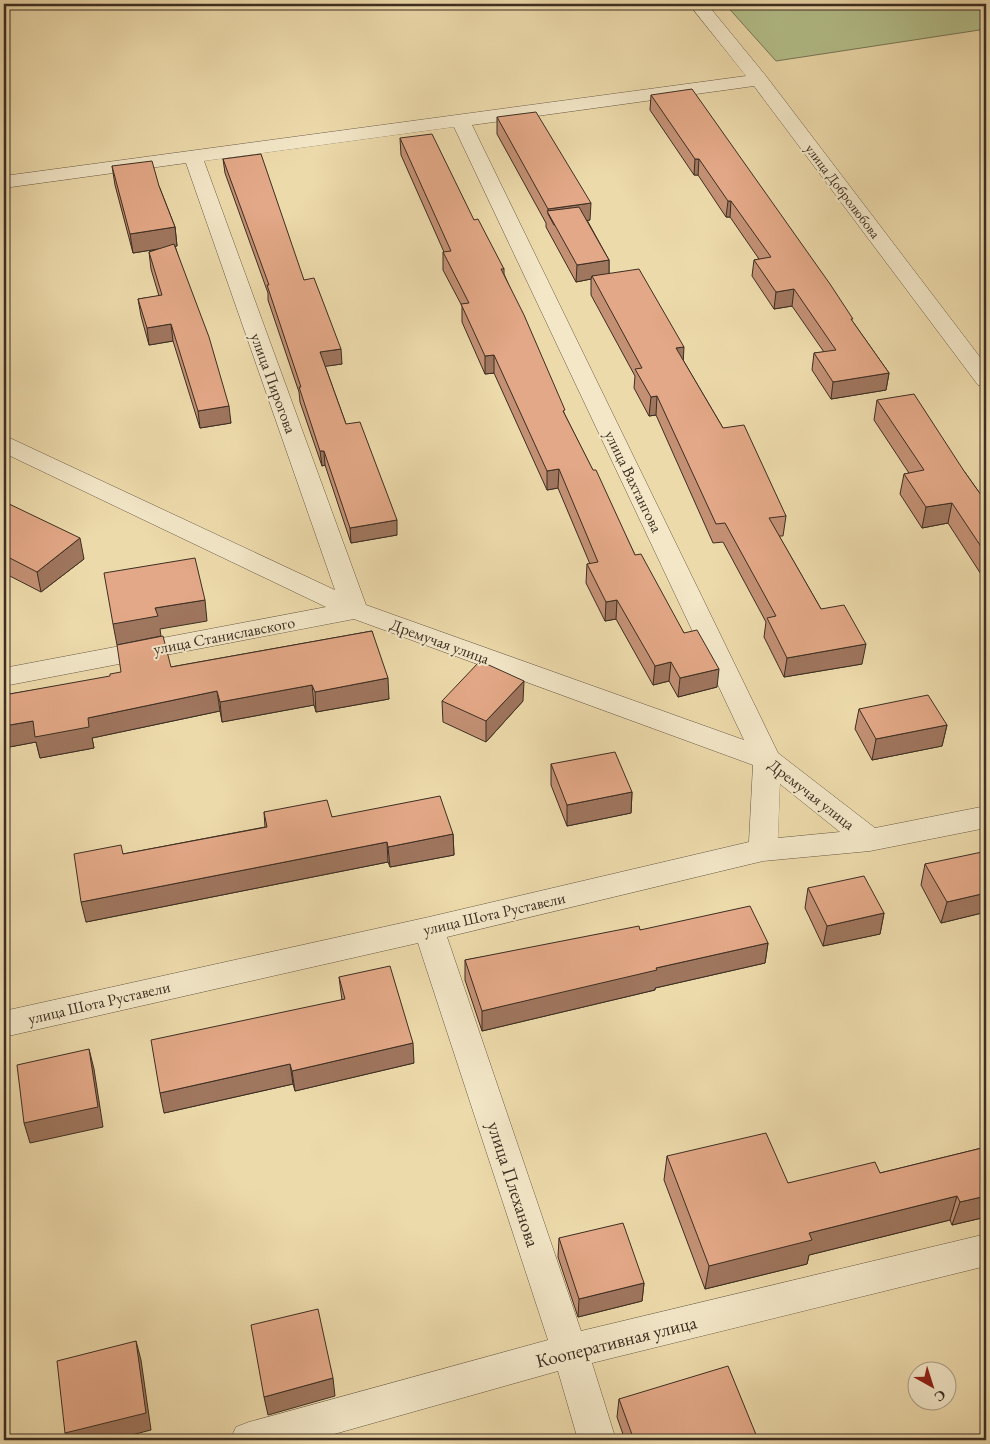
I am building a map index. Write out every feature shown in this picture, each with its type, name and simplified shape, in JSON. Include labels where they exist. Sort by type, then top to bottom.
[{"type":"street","name":"улица Добролюбова","points":[[698,4],[759,80],[986,380]]},
{"type":"street","points":[[4,182],[759,80]]},
{"type":"street","name":"улица Вахтангова","points":[[460,120],[767,759],[763,850]]},
{"type":"street","name":"улица Пирогова","points":[[193,156],[355,610]]},
{"type":"street","name":"Дремучая улица","points":[[4,444],[355,610],[767,759],[870,840]]},
{"type":"street","name":"улица Станиславского","points":[[4,677],[355,610]]},
{"type":"street","name":"улица Шота Руставели","points":[[4,1024],[763,850],[870,840],[986,817]]},
{"type":"street","name":"улица Плеханова","points":[[429,928],[570,1351],[597,1440]]},
{"type":"street","name":"Кооперативная улица","points":[[249,1440],[570,1351],[986,1250]]},
{"type":"green space","points":[[725,4],[986,4],[986,29],[776,61]]},
{"type":"building","points":[[692,89],[830,284],[853,319],[851,319],[889,373],[833,382],[814,353],[836,350],[794,289],[776,292],[754,260],[771,257],[699,159],[695,159],[651,95]]},
{"type":"building","points":[[536,112],[591,203],[548,209],[497,117]]},
{"type":"building","points":[[432,134],[474,220],[478,219],[504,269],[501,269],[524,315],[565,410],[563,411],[593,470],[596,470],[635,555],[641,554],[684,633],[697,630],[719,669],[680,678],[671,662],[655,666],[617,600],[606,602],[587,564],[598,562],[559,469],[547,471],[494,355],[485,356],[461,304],[469,303],[443,252],[451,251],[400,138]]},
{"type":"building","points":[[261,154],[304,280],[314,278],[341,349],[320,352],[346,424],[360,422],[397,520],[350,528],[324,451],[320,451],[267,285],[269,285],[223,159]]},
{"type":"building","points":[[152,161],[159,186],[175,227],[130,234],[112,166]]},
{"type":"building","points":[[579,207],[609,260],[577,265],[547,211]]},
{"type":"building","points":[[174,244],[209,337],[229,406],[198,411],[171,324],[147,328],[138,299],[162,295],[149,252]]},
{"type":"building","points":[[639,269],[684,347],[676,348],[723,428],[744,425],[786,516],[769,518],[821,609],[844,605],[866,644],[787,658],[767,618],[776,616],[725,523],[716,524],[657,396],[651,397],[635,369],[642,368],[592,276]]},
{"type":"building","points":[[914,394],[986,502],[986,554],[952,503],[926,507],[904,474],[924,470],[877,400]]},
{"type":"building","points":[[4,498],[8,500],[5,502],[80,538],[37,572],[4,555]]},
{"type":"building","points":[[195,558],[205,600],[155,608],[158,616],[113,624],[104,573]]},
{"type":"building","points":[[372,631],[388,678],[315,692],[312,685],[220,702],[217,691],[88,718],[89,727],[35,737],[33,721],[4,726],[4,695],[110,676],[110,674],[121,672],[117,645],[163,636],[171,667]]},
{"type":"building","points":[[480,661],[524,681],[486,721],[442,701]]},
{"type":"building","points":[[928,695],[947,725],[876,739],[859,709]]},
{"type":"building","points":[[615,752],[632,792],[567,805],[551,764]]},
{"type":"building","points":[[440,796],[453,834],[388,847],[387,842],[81,902],[74,854],[121,845],[123,854],[267,827],[264,812],[327,800],[332,817]]},
{"type":"building","points":[[982,852],[984,856],[986,855],[986,893],[947,902],[925,864]]},
{"type":"building","points":[[864,876],[884,913],[827,926],[808,888]]},
{"type":"building","points":[[750,906],[768,943],[656,968],[657,970],[482,1011],[465,960],[639,926],[640,930]]},
{"type":"building","points":[[390,966],[413,1043],[292,1071],[290,1064],[160,1093],[151,1040],[345,999],[339,977]]},
{"type":"building","points":[[89,1049],[98,1107],[24,1123],[17,1065]]},
{"type":"building","points":[[766,1133],[788,1183],[875,1162],[880,1173],[986,1147],[986,1196],[960,1202],[957,1196],[809,1233],[812,1240],[709,1266],[667,1156]]},
{"type":"building","points":[[623,1223],[644,1283],[579,1299],[559,1238]]},
{"type":"building","points":[[318,1309],[333,1378],[264,1397],[251,1325]]},
{"type":"building","points":[[136,1341],[146,1413],[65,1433],[57,1361]]},
{"type":"building","points":[[728,1366],[757,1437],[747,1440],[634,1440],[619,1399]]},
{"type":"building","points":[[528,1437],[529,1440],[514,1440]]}]
